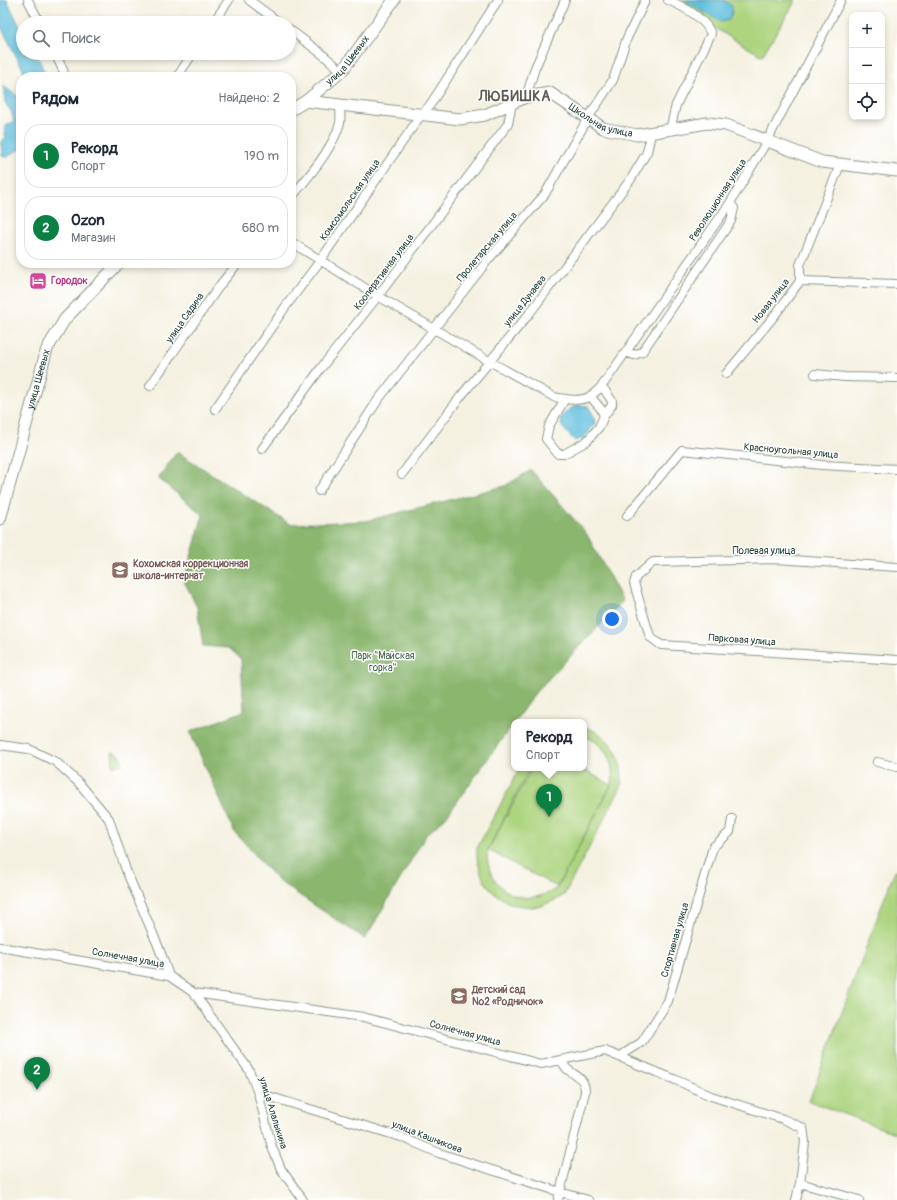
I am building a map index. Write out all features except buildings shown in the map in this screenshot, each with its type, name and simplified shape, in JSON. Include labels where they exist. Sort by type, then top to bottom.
[{"type":"street","points":[[28,0],[36,16]]},
{"type":"street","points":[[218,16],[229,0]]},
{"type":"street","points":[[249,0],[271,16]]},
{"type":"street","name":"улица Шеевых","points":[[296,107],[342,71],[394,0]]},
{"type":"street","name":"Комсомольская улица","points":[[214,409],[430,105],[498,0]]},
{"type":"street","points":[[526,97],[535,68],[565,0]]},
{"type":"street","name":"Пролетарская улица","points":[[319,491],[378,400],[488,260],[545,194],[588,118],[613,80],[627,38],[647,0]]},
{"type":"street","points":[[668,0],[684,7],[708,27],[711,34],[676,105],[670,130]]},
{"type":"street","name":"Революционная улица","points":[[590,396],[602,386],[730,203],[767,141],[841,0]]},
{"type":"street","points":[[296,34],[342,71]]},
{"type":"street","points":[[58,60],[64,72]]},
{"type":"street","points":[[180,72],[188,60]]},
{"type":"street","name":"Школьная улица","points":[[306,100],[460,119],[485,115],[526,97],[550,93],[603,128],[637,135],[707,123],[726,125],[822,162],[897,171]]},
{"type":"street","name":"Кооперативная улица","points":[[262,449],[321,368],[378,296],[508,124],[512,103]]},
{"type":"street","points":[[296,192],[312,172],[331,144],[340,122],[340,105]]},
{"type":"street","name":"улица Дунаева","points":[[402,474],[461,396],[529,314],[631,179],[647,152],[651,133]]},
{"type":"street","name":"Новая улица","points":[[726,374],[775,315],[800,281],[800,265],[840,165]]},
{"type":"street","points":[[626,352],[634,356],[642,352],[731,221],[734,208],[730,203]]},
{"type":"street","points":[[296,245],[489,362],[554,397],[565,400],[583,399],[590,396],[601,409],[604,416]]},
{"type":"street","name":"улица Шеевых","points":[[0,519],[48,349],[65,320],[114,268]]},
{"type":"street","name":"улица Садина","points":[[150,386],[220,285],[234,268]]},
{"type":"street","points":[[800,281],[897,284]]},
{"type":"street","points":[[815,374],[845,377],[897,378]]},
{"type":"street","points":[[565,400],[549,426],[546,439],[558,454],[564,454],[587,441],[599,427],[604,416],[612,405],[612,401],[602,386]]},
{"type":"street","name":"Красноугольная улица","points":[[627,516],[682,450],[822,465],[897,469]]},
{"type":"street","name":"Полевая улица","points":[[636,577],[654,562],[776,559],[897,567]]},
{"type":"street","name":"Парковая улица","points":[[636,577],[634,583],[650,637],[661,645],[897,660]]},
{"type":"street","points":[[0,746],[29,749],[56,762],[80,783],[109,819],[126,870],[159,948],[169,976]]},
{"type":"street","points":[[877,762],[897,767]]},
{"type":"street","name":"Спортивная улица","points":[[619,1057],[642,1042],[668,1001],[713,847],[730,832],[732,819]]},
{"type":"street","name":"Солнечная улица","points":[[0,947],[169,976],[194,993],[363,1017],[541,1064],[605,1052],[676,1080],[711,1096],[783,1119],[803,1128],[805,1142],[800,1183]]},
{"type":"street","name":"улица Алалыкина","points":[[194,993],[249,1070],[258,1093],[272,1147],[281,1169],[303,1200]]},
{"type":"street","points":[[559,1196],[585,1092],[585,1085],[577,1075],[566,1068],[561,1060]]},
{"type":"street","name":"улица Кашникова","points":[[258,1093],[401,1137],[439,1153],[559,1196],[588,1200]]},
{"type":"street","points":[[796,1200],[800,1183],[859,1200]]},
{"type":"green space","points":[[682,0],[796,0],[762,56],[718,30]]},
{"type":"green space","name":"Парк \"Майская горка\"","points":[[177,452],[290,524],[366,521],[505,486],[531,470],[586,533],[623,601],[535,693],[516,719],[511,719],[511,726],[446,817],[426,835],[365,939],[277,880],[234,831],[190,732],[244,711],[241,659],[229,648],[203,646],[197,607],[184,581],[203,515],[158,478]]},
{"type":"green space","points":[[587,728],[602,736],[609,742],[614,750],[621,767],[621,787],[564,895],[556,900],[540,906],[532,907],[515,905],[507,902],[494,893],[484,881],[477,858],[477,848],[518,771],[528,771],[487,851],[488,865],[500,886],[509,893],[520,897],[544,895],[557,888],[612,784],[613,776],[610,761],[603,749],[587,737]]},
{"type":"green space","points":[[112,752],[121,756],[122,765],[113,766]]},
{"type":"green space","points":[[530,771],[585,771],[611,785],[557,887],[488,850]]},
{"type":"green space","points":[[895,870],[897,871],[897,1134],[809,1101]]},
{"type":"water","points":[[0,0],[7,0],[16,19],[16,56],[0,25]]},
{"type":"water","points":[[686,0],[723,0],[732,6],[732,13],[729,20],[721,22]]},
{"type":"water","points":[[18,60],[39,60],[45,72],[24,72]]},
{"type":"water","points":[[3,86],[16,95],[16,151],[7,158],[2,155],[1,142],[6,137],[4,129],[7,125],[14,121],[11,111],[5,103]]},
{"type":"water","points":[[579,405],[588,406],[594,416],[595,424],[584,438],[575,441],[562,427],[560,418],[569,409]]},
{"type":"place","name":"Городок","points":[[38,281]]},
{"type":"place","name":"Кохомская коррекционная школа-интернат","points":[[120,570]]},
{"type":"place","name":"Рекорд","points":[[549,817]]},
{"type":"place","name":"Детский сад №2 «Родничок»","points":[[459,996]]},
{"type":"place","name":"Ozon","points":[[37,1090]]},
{"type":"district","name":"ЛЮБИШКА","points":[[515,96]]}]
